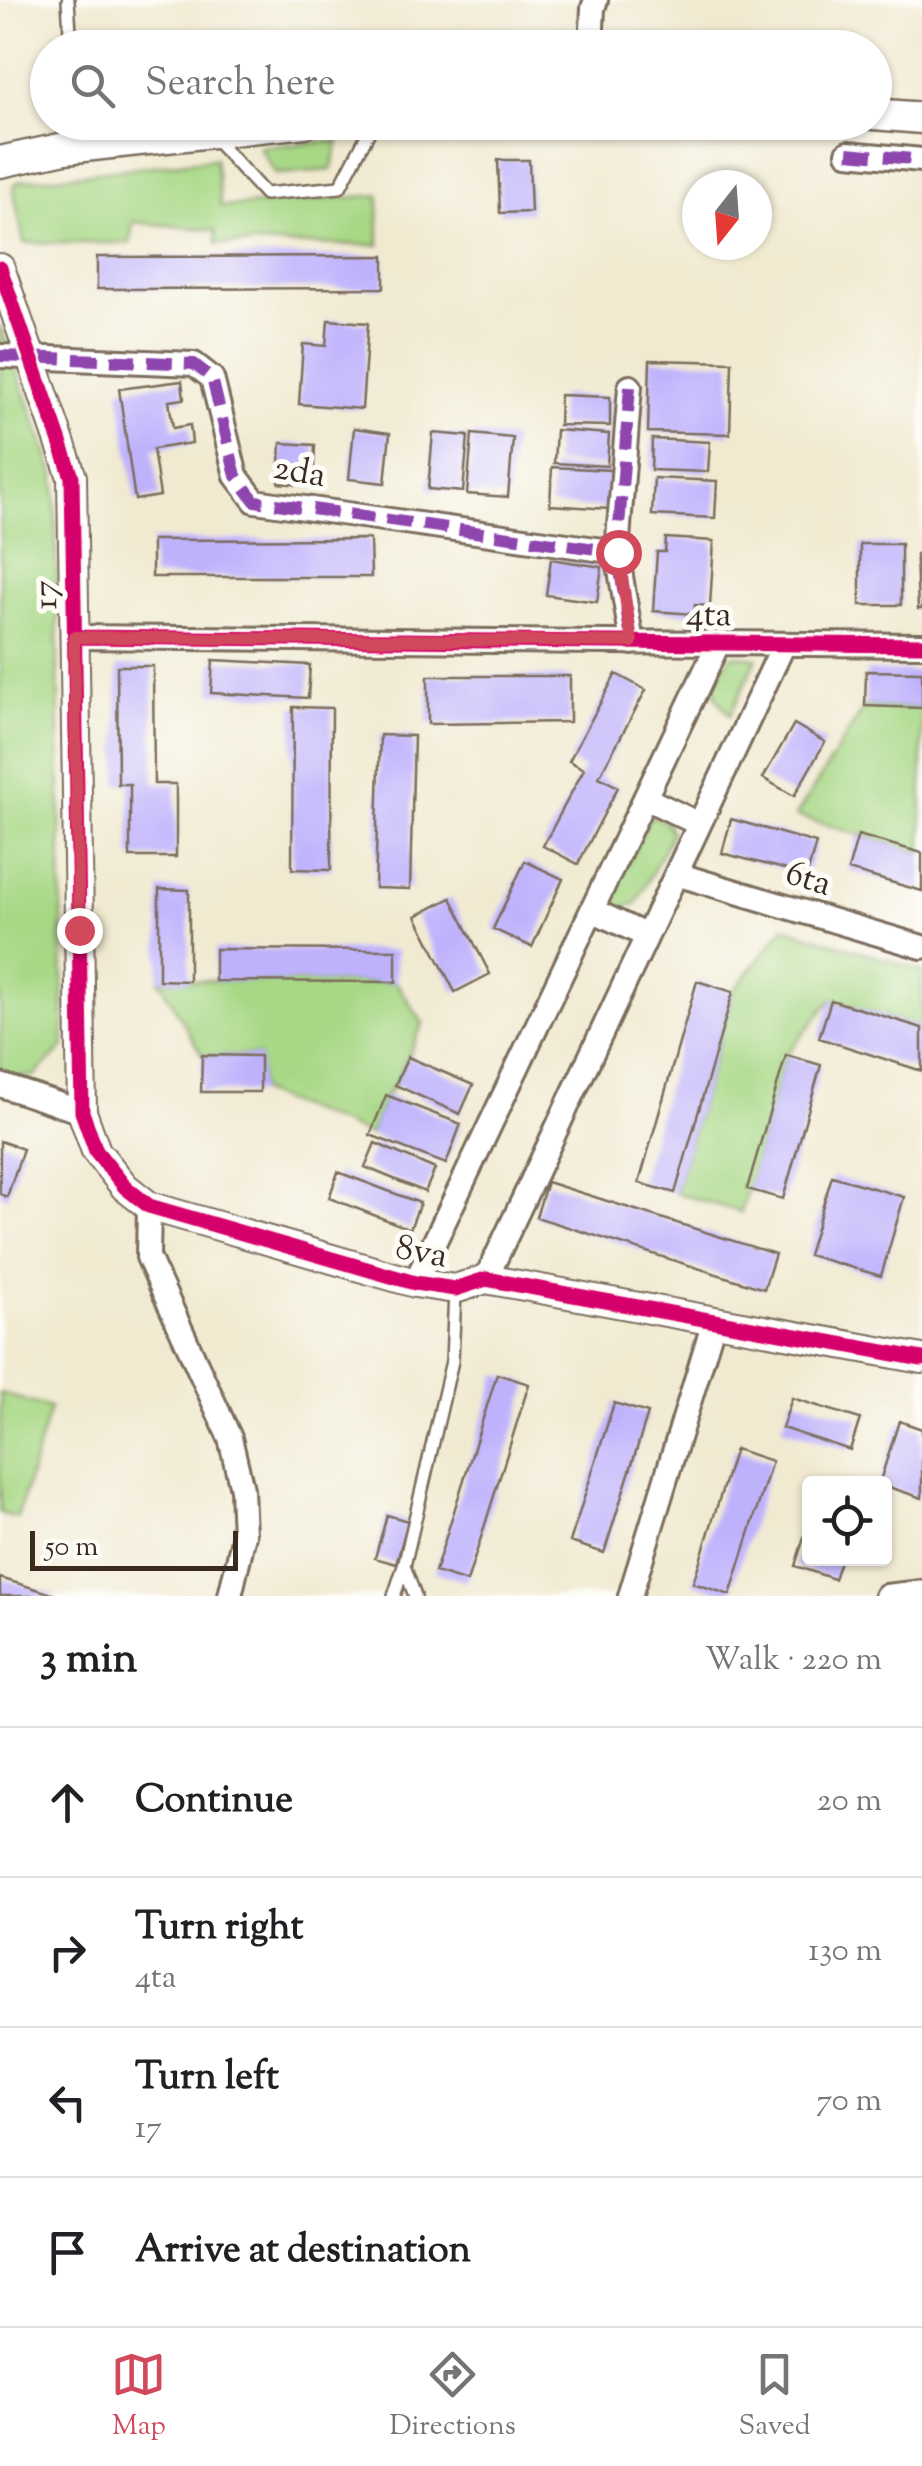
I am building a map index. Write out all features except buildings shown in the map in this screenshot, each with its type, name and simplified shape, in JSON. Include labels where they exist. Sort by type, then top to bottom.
[{"type":"main road","points":[[892,116],[922,118]]},
{"type":"main road","points":[[0,162],[54,140]]},
{"type":"street","points":[[592,30],[596,0]]},
{"type":"street","points":[[848,153],[922,160]]},
{"type":"street","name":"17","points":[[0,268],[72,477],[82,1112]]},
{"type":"street","name":"2da","points":[[0,356],[194,364],[212,378],[236,476],[255,501],[618,552]]},
{"type":"street","points":[[630,387],[618,552],[632,642]]},
{"type":"street","name":"4ta","points":[[74,637],[922,646]]},
{"type":"street","points":[[416,1283],[718,644]]},
{"type":"street","points":[[486,1279],[784,644]]},
{"type":"street","points":[[645,798],[699,824]]},
{"type":"street","name":"6ta","points":[[676,874],[922,947]]},
{"type":"street","points":[[592,910],[647,936]]},
{"type":"street","points":[[0,1085],[82,1112]]},
{"type":"street","name":"8va","points":[[82,1112],[96,1150],[125,1187],[150,1206],[416,1283],[455,1289],[486,1279],[922,1360]]},
{"type":"street","points":[[150,1206],[148,1257],[230,1438],[242,1489],[244,1535],[230,1596]]},
{"type":"street","points":[[630,1596],[714,1321]]},
{"type":"street","points":[[886,1596],[922,1592]]},
{"type":"lane","points":[[68,0],[70,30]]},
{"type":"lane","points":[[215,140],[265,194],[340,187],[365,140]]},
{"type":"lane","points":[[394,1596],[452,1361],[455,1289]]},
{"type":"lane","points":[[404,1566],[416,1596]]},
{"type":"green space","points":[[339,141],[331,170],[276,174],[259,147]]},
{"type":"green space","points":[[215,159],[221,207],[379,195],[379,245],[216,244],[215,230],[133,222],[130,243],[24,243],[14,193],[14,185],[20,181]]},
{"type":"green space","points":[[0,325],[55,475],[64,1047],[34,1076],[7,1077],[0,1074]]},
{"type":"green space","points":[[733,655],[757,658],[730,715],[717,698],[715,688],[722,668]]},
{"type":"green space","points":[[865,706],[922,708],[922,853],[796,816]]},
{"type":"green space","points":[[651,815],[667,823],[672,833],[636,904],[623,907],[609,901]]},
{"type":"green space","points":[[784,927],[922,971],[922,1028],[831,1000],[786,1055],[741,1212],[675,1193],[733,992]]},
{"type":"green space","points":[[159,980],[396,982],[423,1023],[370,1135],[260,1092],[259,1056],[202,1055]]},
{"type":"green space","points":[[0,1393],[50,1408],[17,1518],[0,1513]]},
{"type":"marked path","points":[[848,153],[922,160]]},
{"type":"marked path","points":[[0,356],[194,364],[212,378],[236,476],[255,501],[617,552]]},
{"type":"marked path","points":[[630,387],[617,552],[632,643]]},
{"type":"cycle path","points":[[0,268],[72,477],[82,1112],[96,1151],[125,1187],[149,1206],[415,1283],[455,1289],[486,1279],[922,1359]]},
{"type":"cycle path","points":[[74,637],[922,645]]},
{"type":"route","points":[[79,930],[74,637],[632,642],[618,552]]}]
